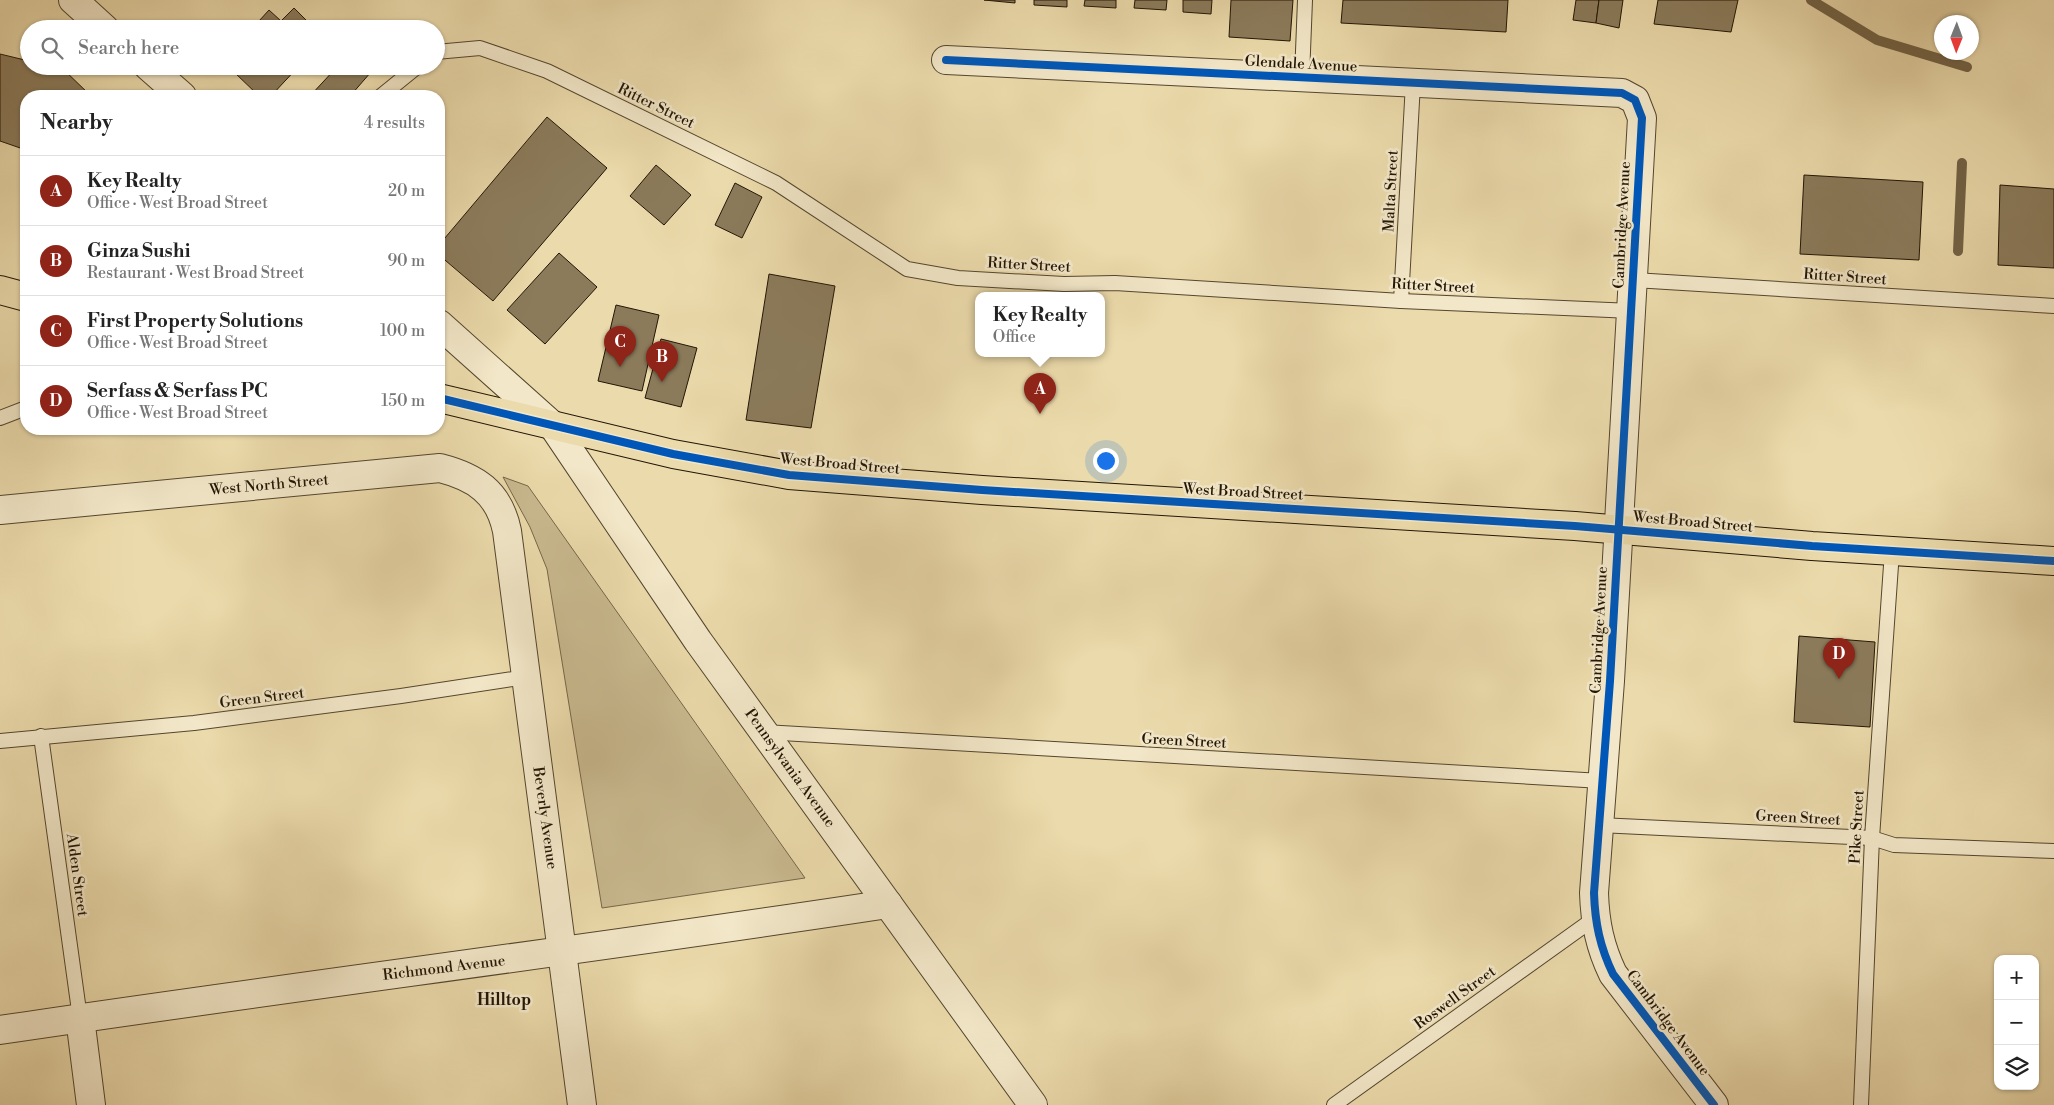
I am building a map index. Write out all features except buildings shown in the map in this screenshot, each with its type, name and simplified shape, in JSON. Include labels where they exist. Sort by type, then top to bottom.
[{"type":"main road","points":[[0,290],[20,295]]},
{"type":"main road","name":"West Broad Street","points":[[445,399],[673,454],[790,475],[982,490],[1619,530],[1892,551],[2054,561]]},
{"type":"street","points":[[73,0],[95,20]]},
{"type":"street","name":"Glendale Avenue","points":[[946,60],[1622,93],[1635,100],[1642,118]]},
{"type":"street","points":[[158,75],[175,90]]},
{"type":"street","name":"Cambridge Avenue","points":[[1642,118],[1619,530],[1594,894],[1595,918],[1602,950],[1613,974],[1714,1105]]},
{"type":"street","name":"Pennsylvania Avenue","points":[[445,329],[553,426],[698,641],[1033,1105]]},
{"type":"street","name":"West North Street","points":[[0,510],[440,468],[465,475],[481,485],[498,504],[507,531]]},
{"type":"street","name":"Beverly Avenue","points":[[507,531],[564,952],[582,1105]]},
{"type":"street","name":"Richmond Avenue","points":[[0,1030],[207,999],[564,952],[888,904]]},
{"type":"street","points":[[80,1018],[91,1105]]},
{"type":"lane","points":[[1302,77],[1305,0]]},
{"type":"lane","name":"Ritter Street","points":[[445,51],[480,48],[547,71],[776,183],[907,269],[958,278],[1064,284],[1115,283],[1401,300],[1632,311]]},
{"type":"lane","points":[[388,90],[407,75]]},
{"type":"lane","name":"Malta Street","points":[[1401,300],[1413,83]]},
{"type":"lane","name":"Ritter Street","points":[[1634,280],[2054,306]]},
{"type":"lane","points":[[0,418],[20,410]]},
{"type":"lane","name":"Pike Street","points":[[1861,1105],[1872,838],[1892,551]]},
{"type":"lane","name":"Green Street","points":[[0,741],[194,723],[401,696],[526,677]]},
{"type":"lane","name":"Green Street","points":[[764,732],[1602,781]]},
{"type":"lane","name":"Alden Street","points":[[41,736],[80,1018]]},
{"type":"lane","name":"Green Street","points":[[1599,825],[1872,838],[1894,845],[2054,851]]},
{"type":"lane","name":"Roswell Street","points":[[1334,1105],[1595,918]]},
{"type":"shaded area","points":[[503,477],[528,486],[805,878],[602,908],[547,569],[530,527]]},
{"type":"waterway","points":[[1811,0],[1877,40],[1967,67]]},
{"type":"waterway","points":[[1958,251],[1962,163]]},
{"type":"cycle path","points":[[946,60],[1622,93],[1635,100],[1642,118],[1610,681],[1594,893],[1597,925],[1608,964],[1613,974],[1714,1105]]},
{"type":"cycle path","points":[[445,399],[673,454],[789,475],[982,490],[1575,526],[1812,546],[2054,561]]},
{"type":"place","name":"First Property Solutions","points":[[620,367]]},
{"type":"place","name":"Ginza Sushi","points":[[662,382]]},
{"type":"place","name":"Key Realty","points":[[1040,414]]},
{"type":"place","name":"Serfass & Serfass PC","points":[[1839,679]]},
{"type":"district","name":"Hilltop","points":[[504,1000]]}]
